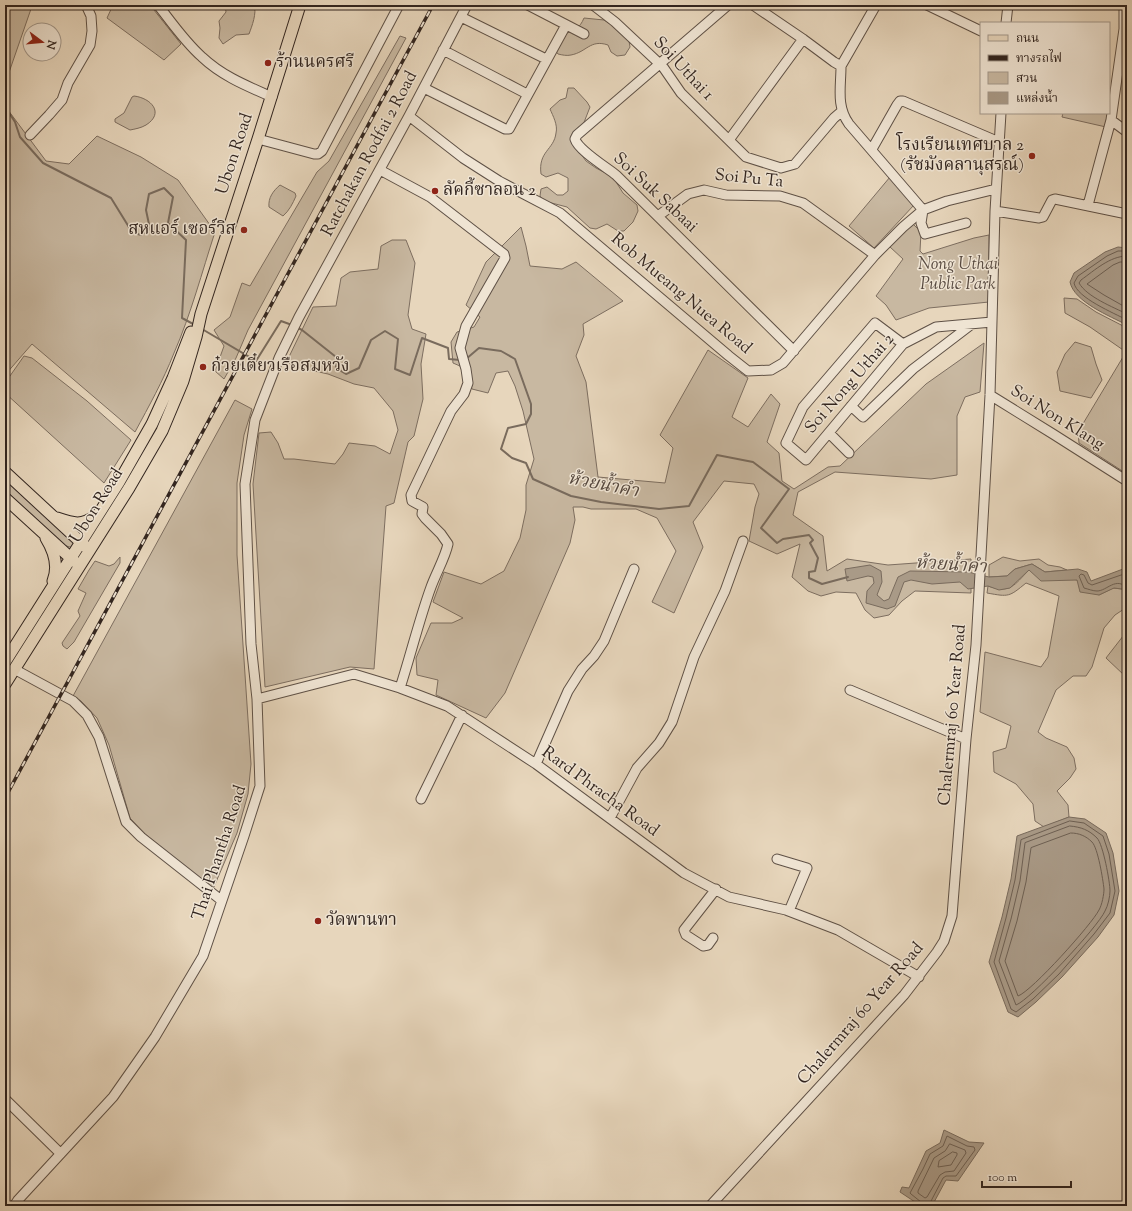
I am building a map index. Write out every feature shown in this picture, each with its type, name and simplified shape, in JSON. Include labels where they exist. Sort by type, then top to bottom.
[{"type":"main road","name":"Ubon Road","points":[[5,662],[119,482],[152,424],[193,335],[272,97],[300,5]]},
{"type":"main road","name":"Ubon Road","points":[[5,684],[129,488],[162,430],[182,381],[193,335]]},
{"type":"main road","points":[[5,472],[89,550]]},
{"type":"main road","points":[[5,498],[42,530],[79,566]]},
{"type":"main road","points":[[55,517],[69,522],[82,523],[89,521],[98,514]]},
{"type":"main road","points":[[42,530],[56,559],[55,575],[46,596]]},
{"type":"street","points":[[30,135],[62,100],[68,83],[90,45],[92,31],[91,16],[86,5]]},
{"type":"street","points":[[158,5],[184,39],[202,58],[238,82],[272,97]]},
{"type":"street","points":[[258,139],[318,154],[324,148],[399,5]]},
{"type":"street","name":"Ratchakan Rodfai 2 Road","points":[[291,332],[380,170],[467,5]]},
{"type":"street","points":[[528,5],[584,34]]},
{"type":"street","name":"Soi Uthai 1","points":[[593,5],[615,22],[660,64],[681,93],[746,157],[781,168],[795,164],[834,118],[842,112]]},
{"type":"street","points":[[660,64],[728,5]]},
{"type":"street","points":[[753,5],[841,66]]},
{"type":"street","points":[[876,5],[844,58],[841,66],[840,105],[842,112],[849,124],[923,210],[921,222],[925,234],[966,223]]},
{"type":"street","points":[[927,5],[980,31]]},
{"type":"street","points":[[1006,22],[1008,5]]},
{"type":"street","points":[[1088,205],[1111,120],[1124,48],[1124,5]]},
{"type":"street","points":[[461,17],[546,59]]},
{"type":"street","points":[[424,88],[505,129],[508,129],[566,25]]},
{"type":"street","points":[[729,140],[803,39]]},
{"type":"street","points":[[443,50],[527,94]]},
{"type":"street","name":"Soi Suk Sabaai","points":[[660,64],[577,135],[575,139],[576,142],[589,156],[616,175],[794,351]]},
{"type":"street","points":[[872,149],[900,101],[999,142]]},
{"type":"street","points":[[990,395],[995,210],[1000,114]]},
{"type":"street","name":"Rob Mueang Nuea Road","points":[[409,116],[463,158],[500,181],[560,213],[748,371],[771,370],[783,363],[875,255],[903,227],[923,210],[947,201],[996,189]]},
{"type":"street","points":[[1111,120],[1127,132]]},
{"type":"street","points":[[380,170],[430,197],[504,254],[505,258],[466,326],[460,348],[466,369],[468,384],[464,394],[451,411],[411,495],[412,501],[423,507],[422,514],[441,534],[448,544],[431,588],[400,688]]},
{"type":"street","name":"Soi Pu Ta","points":[[658,216],[688,194],[704,190],[726,194],[780,196],[803,203],[875,255]]},
{"type":"street","points":[[995,210],[1039,218],[1043,217],[1052,200],[1055,199],[1127,214]]},
{"type":"street","name":"Soi Nong Uthai 2","points":[[903,344],[875,323],[803,407],[786,443],[806,460],[903,344],[936,327],[992,322]]},
{"type":"street","points":[[851,406],[863,417],[913,369],[972,324]]},
{"type":"street","name":"Thai Phantha Road","points":[[14,1206],[60,1153],[113,1097],[155,1037],[203,956],[260,786],[257,699],[251,644],[246,484],[256,420],[279,358],[291,332]]},
{"type":"street","name":"Soi Non Klang","points":[[990,395],[1127,481]]},
{"type":"street","name":"Chalermraj 60 Year Road","points":[[710,1206],[758,1152],[904,996],[944,941],[952,916],[966,739],[976,645],[990,395]]},
{"type":"street","points":[[829,433],[849,453]]},
{"type":"street","points":[[610,818],[637,768],[659,743],[672,722],[694,658],[725,591],[743,541]]},
{"type":"street","points":[[536,764],[568,691],[582,668],[594,656],[604,641],[634,569]]},
{"type":"street","points":[[14,669],[73,701],[87,715],[98,738],[126,822],[141,837],[221,900]]},
{"type":"street","name":"Rard Phracha Road","points":[[257,699],[354,674],[400,688],[447,706],[536,764],[684,873],[729,897],[789,911],[838,930],[919,976]]},
{"type":"street","points":[[850,690],[966,739]]},
{"type":"street","points":[[421,799],[462,715]]},
{"type":"street","points":[[777,859],[807,868],[789,911]]},
{"type":"street","points":[[713,938],[708,945],[703,946],[686,935],[684,930],[716,889]]},
{"type":"street","points":[[5,1099],[60,1153]]},
{"type":"green space","points":[[5,5],[32,6],[26,22],[22,22],[22,35],[5,84]]},
{"type":"green space","points":[[113,5],[150,5],[181,44],[164,60],[107,18]]},
{"type":"green space","points":[[225,5],[254,5],[255,12],[249,34],[236,35],[223,44],[219,38],[219,21],[226,12]]},
{"type":"green space","points":[[584,18],[604,20],[620,30],[629,41],[630,47],[625,55],[617,56],[611,52],[608,45],[602,44],[593,45],[571,55],[558,54],[554,49],[564,34],[576,29]]},
{"type":"green space","points":[[400,36],[406,38],[248,330],[236,358],[224,379],[215,371],[224,346],[214,330],[230,317],[242,283],[250,286],[317,172],[329,161]]},
{"type":"green space","points":[[568,88],[574,88],[590,107],[583,125],[575,132],[571,140],[586,161],[613,177],[623,193],[637,205],[638,211],[633,222],[624,231],[618,231],[607,224],[596,229],[590,228],[567,207],[544,201],[540,196],[541,189],[547,187],[557,195],[563,195],[568,191],[568,178],[558,173],[546,177],[541,174],[541,166],[544,155],[555,139],[556,133],[556,124],[550,109],[560,100],[566,98]]},
{"type":"green space","points":[[132,97],[140,97],[150,103],[154,107],[155,116],[146,125],[130,130],[115,122],[115,119],[124,113]]},
{"type":"green space","points":[[5,106],[46,161],[69,164],[97,136],[141,157],[178,180],[215,232],[191,308],[170,363],[135,432],[32,344],[5,375]]},
{"type":"green space","points":[[1063,114],[1109,114],[1106,127],[1062,117]]},
{"type":"green space","points":[[890,177],[914,205],[874,248],[849,226]]},
{"type":"green space","points":[[280,185],[295,193],[296,196],[289,209],[283,216],[269,207],[269,201],[272,195]]},
{"type":"green space","name":"Nong Uthai Public Park","points":[[913,224],[921,232],[920,251],[923,254],[974,238],[989,235],[989,302],[929,308],[896,320],[886,305],[876,296],[903,259],[890,247]]},
{"type":"green space","points":[[521,227],[530,266],[562,269],[576,262],[623,301],[583,324],[584,335],[576,356],[586,382],[598,477],[665,483],[673,448],[660,435],[708,350],[748,378],[732,417],[748,427],[771,394],[780,404],[767,442],[779,453],[782,481],[794,489],[828,467],[840,466],[926,384],[984,343],[980,392],[965,397],[957,416],[957,475],[931,479],[835,472],[798,492],[793,515],[823,536],[827,571],[847,559],[888,565],[971,559],[971,593],[915,591],[902,601],[889,615],[874,618],[865,610],[856,593],[836,592],[821,596],[808,591],[792,577],[800,544],[777,554],[749,541],[755,507],[759,494],[754,484],[724,481],[693,522],[703,547],[674,613],[652,602],[676,551],[657,518],[636,509],[591,509],[573,507],[575,520],[570,543],[505,693],[486,718],[436,695],[438,680],[417,675],[416,658],[431,623],[452,623],[463,618],[433,602],[444,572],[481,584],[504,571],[520,538],[526,510],[526,485],[534,459],[523,411],[515,386],[508,371],[496,373],[488,393],[472,389],[460,366],[453,363],[451,342],[457,332],[474,327],[480,317],[466,305],[486,262]]},
{"type":"green space","points":[[392,240],[406,240],[415,263],[408,315],[412,329],[426,334],[421,364],[423,399],[414,436],[408,442],[394,503],[386,506],[374,669],[350,667],[265,687],[253,484],[259,433],[271,432],[278,443],[284,459],[335,464],[349,443],[375,446],[390,454],[398,430],[393,411],[374,388],[354,384],[328,374],[292,366],[287,361],[313,307],[336,306],[341,278],[350,272],[378,269],[381,246]]},
{"type":"green space","points":[[1064,298],[1077,299],[1096,312],[1127,328],[1127,474],[1079,443],[1078,432],[1126,352],[1090,327],[1065,313]]},
{"type":"green space","points":[[1075,342],[1091,347],[1102,380],[1091,398],[1060,391],[1057,372],[1065,354]]},
{"type":"green space","points":[[24,356],[32,358],[87,401],[131,440],[104,483],[5,393],[5,383]]},
{"type":"green space","points":[[235,400],[252,409],[244,435],[237,483],[237,555],[251,764],[248,794],[237,833],[213,889],[145,834],[130,818],[109,745],[97,718],[81,701],[73,696]]},
{"type":"green space","points":[[5,478],[69,537],[73,543],[73,547],[63,545],[5,492]]},
{"type":"green space","points":[[120,557],[120,563],[74,642],[67,649],[62,643],[80,616],[78,611],[86,593],[78,589],[95,561],[109,566],[114,564]]},
{"type":"green space","points":[[1003,557],[1020,561],[1039,559],[1048,565],[1067,570],[1045,572],[1032,564],[1015,569],[1007,576],[989,577],[989,565]]},
{"type":"green space","points":[[1029,570],[1077,580],[1099,595],[1113,588],[1122,589],[1127,594],[1127,607],[1115,615],[1104,628],[1092,667],[1086,676],[1073,676],[1056,690],[1038,732],[1046,738],[1067,747],[1074,758],[1076,769],[1070,778],[1057,791],[1068,805],[1069,817],[1044,827],[1035,821],[1033,804],[1016,784],[994,772],[993,752],[1006,748],[1011,726],[980,712],[985,652],[1041,667],[1048,657],[1059,596],[1026,583],[1008,595],[987,593],[988,586],[1002,589],[1012,587]]},
{"type":"green space","points":[[1127,631],[1127,672],[1125,676],[1106,658]]},
{"type":"water","points":[[1118,247],[1127,248],[1127,325],[1085,302],[1078,296],[1070,282],[1074,273],[1105,252]]},
{"type":"water","points":[[1032,564],[1045,572],[1078,569],[1087,572],[1091,581],[1123,569],[1127,569],[1127,594],[1122,589],[1114,588],[1099,595],[1080,592],[1077,580],[1041,581],[1029,570],[1010,588],[999,590],[988,586],[968,589],[960,582],[932,584],[911,580],[904,582],[895,606],[887,609],[866,603],[867,591],[874,583],[873,577],[868,576],[847,581],[845,569],[870,565],[881,571],[882,582],[877,595],[884,601],[889,599],[898,577],[910,571],[968,572],[989,577],[1007,576],[1015,569]]},
{"type":"water","points":[[1069,817],[1085,819],[1106,833],[1113,853],[1119,891],[1114,915],[1098,937],[1062,977],[1018,1017],[1008,1012],[989,962],[1011,879],[1017,836]]},
{"type":"water","points":[[944,1130],[969,1142],[984,1143],[958,1181],[946,1180],[932,1206],[921,1206],[900,1192],[902,1187],[909,1188],[926,1151],[940,1143]]},
{"type":"waterway","name":"ห้วยน้ำคำ","points":[[5,111],[8,111],[15,122],[20,137],[43,163],[111,198],[132,232],[141,235],[150,229],[146,210],[149,194],[164,188],[173,197],[168,223],[186,240],[182,318],[195,325]]},
{"type":"waterway","name":"ห้วยน้ำคำ","points":[[202,329],[256,361],[281,321],[292,325]]},
{"type":"waterway","name":"ห้วยน้ำคำ","points":[[296,327],[336,357],[336,368],[346,374],[359,368],[371,340],[385,331],[398,339],[395,369],[410,375],[422,338],[448,348],[449,359],[460,360]]},
{"type":"waterway","name":"ห้วยน้ำคำ","points":[[466,359],[479,348],[501,351],[515,359],[531,404],[531,414],[526,424],[508,428],[501,449],[512,458],[526,463],[533,479],[571,496],[601,502],[659,509],[689,506],[717,455],[753,462],[789,489],[761,528],[777,543],[783,539],[809,535],[813,540],[810,543],[818,558],[815,571],[809,572],[809,578],[822,584],[848,577]]},
{"type":"railway","points":[[5,798],[433,5]]},
{"type":"place","name":"ร้านนครศรี","points":[[268,63]]},
{"type":"place","name":"โรงเรียนเทศบาล 2 (รัชมังคลานุสรณ์)","points":[[1032,156]]},
{"type":"place","name":"ลัคกี้ซาลอน 2","points":[[435,191]]},
{"type":"place","name":"สหแอร์ เซอร์วิส","points":[[244,230]]},
{"type":"place","name":"ก๋วยเตี๋ยวเรือสมหวัง","points":[[203,367]]},
{"type":"place","name":"วัดพานทา","points":[[318,921]]}]
